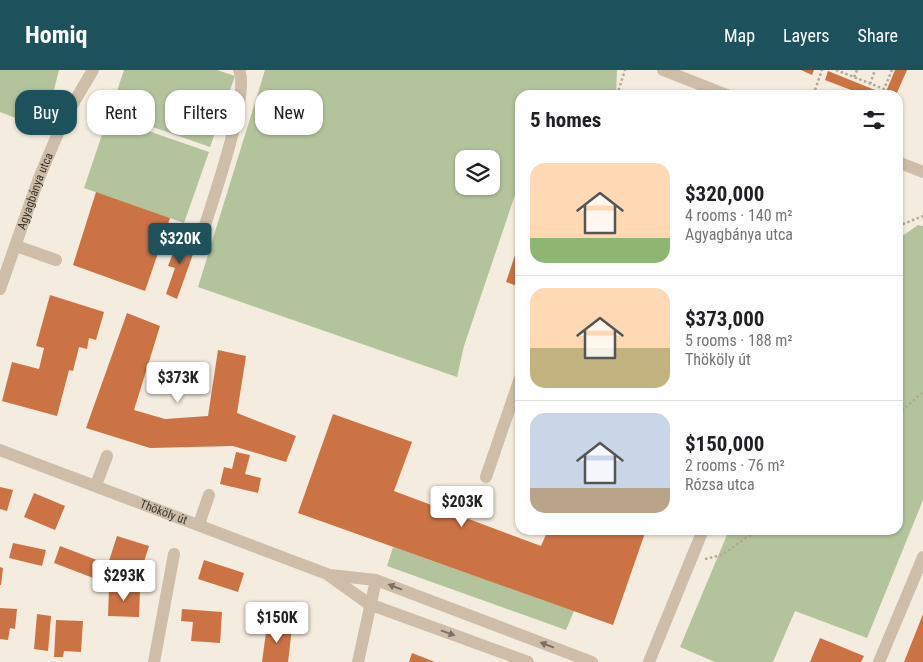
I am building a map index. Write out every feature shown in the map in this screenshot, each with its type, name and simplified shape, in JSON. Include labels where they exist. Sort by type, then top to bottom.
[{"type":"street","name":"Agyagbánya utca","points":[[0,289],[39,178],[64,118],[93,70]]},
{"type":"street","points":[[200,242],[238,110],[242,83],[239,70]]},
{"type":"street","points":[[663,70],[714,90]]},
{"type":"street","points":[[903,164],[923,172]]},
{"type":"street","points":[[16,246],[56,260]]},
{"type":"street","points":[[486,477],[515,393]]},
{"type":"street","name":"Thököly út","points":[[0,450],[327,574],[369,604],[528,662]]},
{"type":"street","points":[[96,485],[108,456]]},
{"type":"street","points":[[199,524],[209,495]]},
{"type":"street","points":[[649,662],[701,535]]},
{"type":"street","points":[[154,662],[174,554]]},
{"type":"street","points":[[879,662],[921,564]]},
{"type":"street","name":"Thököly út","points":[[327,574],[376,580],[592,662]]},
{"type":"street","points":[[358,662],[369,604],[376,580]]},
{"type":"path","points":[[619,90],[625,70]]},
{"type":"path","points":[[815,90],[822,70]]},
{"type":"path","points":[[838,70],[884,89],[892,70]]},
{"type":"path","points":[[854,77],[857,70]]},
{"type":"path","points":[[870,84],[875,70]]},
{"type":"path","points":[[903,224],[923,216]]},
{"type":"path","points":[[903,410],[923,392]]},
{"type":"path","points":[[691,560],[722,555],[751,535]]},
{"type":"green space","points":[[0,70],[59,70],[54,90],[15,90],[15,118],[0,112]]},
{"type":"green space","points":[[124,70],[217,70],[235,76],[230,90],[165,90],[165,131],[155,128],[155,90],[117,90]]},
{"type":"green space","points":[[265,70],[617,70],[616,90],[515,90],[515,195],[464,346],[457,377],[198,287],[255,102],[255,135],[323,135],[323,90],[259,90]]},
{"type":"green space","points":[[155,133],[209,152],[184,223],[84,188],[102,135],[155,135]]},
{"type":"green space","points":[[176,135],[214,135],[210,147]]},
{"type":"green space","points":[[918,225],[923,226],[923,500],[867,638],[795,611],[773,662],[715,662],[680,647],[727,535],[903,535],[903,236]]},
{"type":"green space","points":[[393,547],[574,611],[566,630],[387,566]]},
{"type":"building","points":[[801,70],[814,70],[812,75]]},
{"type":"building","points":[[895,70],[907,70],[898,90],[887,90]]},
{"type":"building","points":[[828,71],[875,90],[851,90],[825,80]]},
{"type":"building","points":[[96,192],[170,218],[145,291],[73,265]]},
{"type":"building","points":[[179,237],[197,243],[177,299],[166,294],[175,268],[168,266]]},
{"type":"building","points":[[515,255],[515,285],[506,282]]},
{"type":"building","points":[[50,295],[104,312],[96,340],[89,338],[87,349],[79,347],[73,371],[69,370],[57,416],[2,401],[12,362],[39,369],[44,348],[36,346]]},
{"type":"building","points":[[127,313],[160,326],[134,410],[165,419],[208,416],[218,350],[246,356],[237,413],[296,436],[286,462],[233,446],[150,448],[86,428]]},
{"type":"building","points":[[333,414],[412,442],[394,491],[541,546],[546,535],[644,535],[613,625],[298,513]]},
{"type":"building","points":[[236,452],[250,455],[245,474],[261,478],[258,493],[220,484],[224,467],[232,469]]},
{"type":"building","points":[[0,487],[13,490],[7,511],[0,509]]},
{"type":"building","points":[[34,493],[65,506],[55,530],[24,517]]},
{"type":"building","points":[[117,536],[149,546],[141,571],[132,568],[131,572],[108,564]]},
{"type":"building","points":[[13,543],[46,550],[42,566],[9,558]]},
{"type":"building","points":[[60,546],[102,562],[96,579],[54,563]]},
{"type":"building","points":[[204,560],[244,573],[238,592],[198,579]]},
{"type":"building","points":[[0,567],[3,568],[1,585],[0,585]]},
{"type":"building","points":[[109,588],[140,589],[139,617],[108,616]]},
{"type":"building","points":[[0,608],[17,609],[15,629],[10,628],[8,640],[0,639]]},
{"type":"building","points":[[182,609],[222,612],[220,643],[191,641],[193,622],[181,621]]},
{"type":"building","points":[[37,614],[51,616],[48,651],[34,649]]},
{"type":"building","points":[[923,614],[923,662],[904,662]]},
{"type":"building","points":[[56,620],[83,621],[81,652],[64,651],[63,657],[54,657]]},
{"type":"building","points":[[267,625],[292,628],[288,662],[262,662]]},
{"type":"building","points":[[820,638],[864,656],[861,662],[810,662]]},
{"type":"building","points":[[412,653],[435,662],[409,662]]}]
